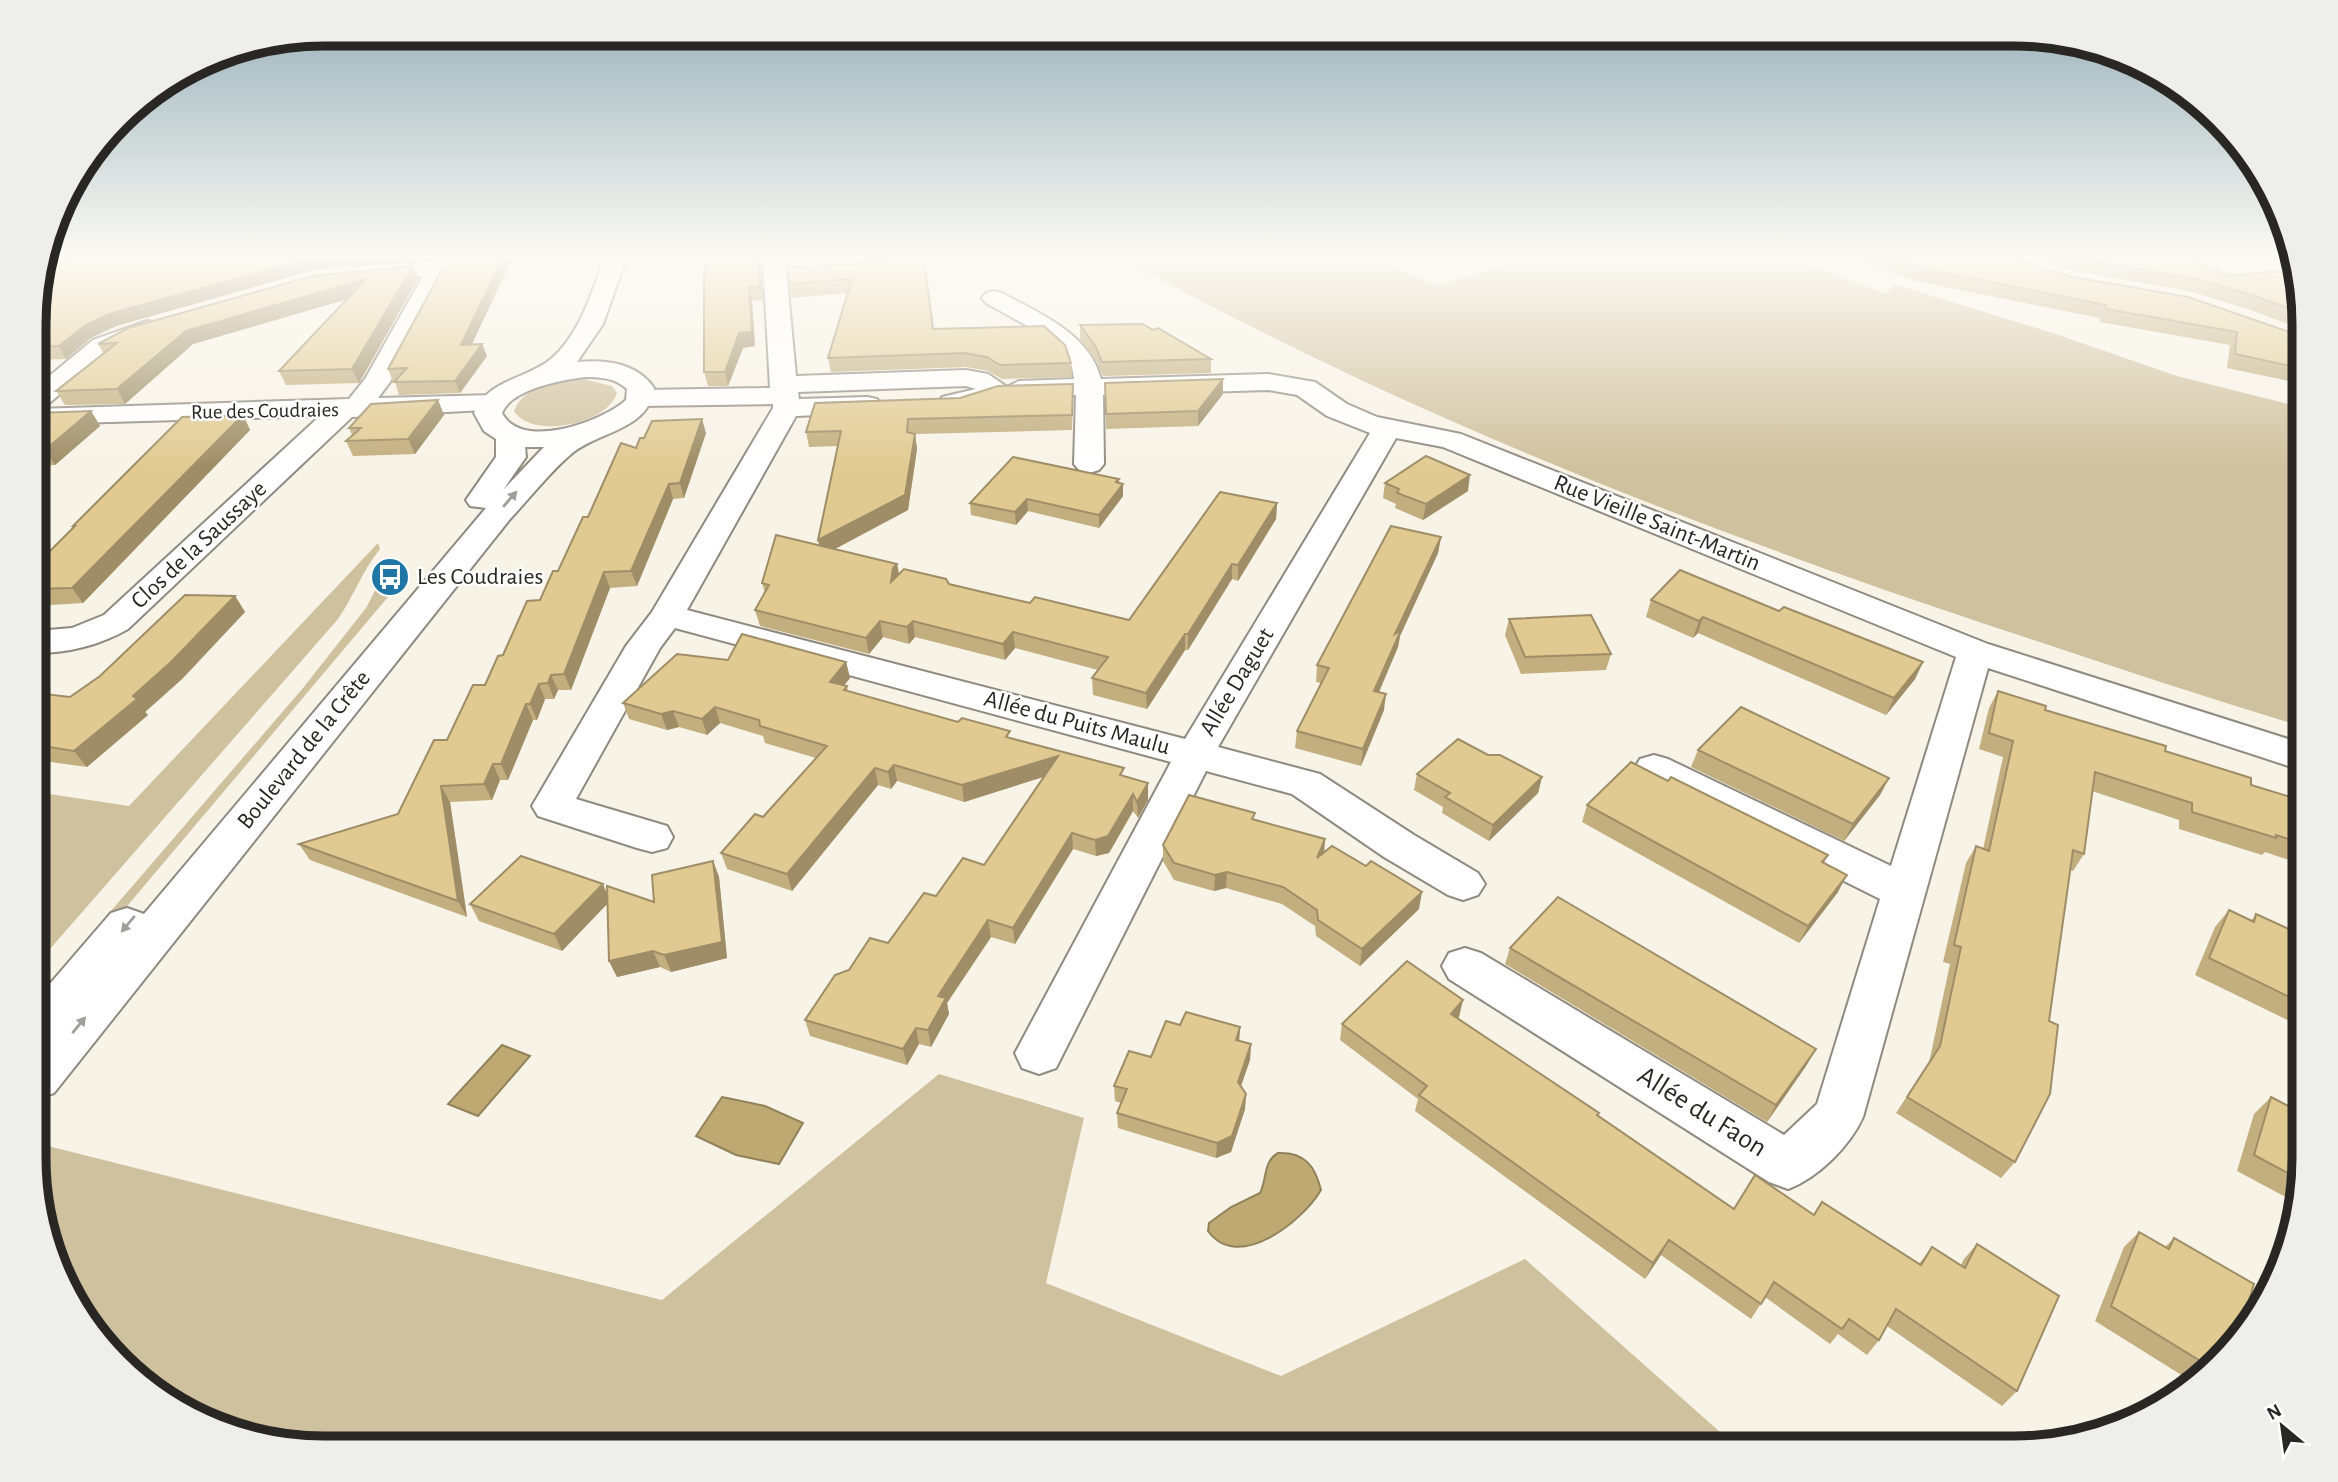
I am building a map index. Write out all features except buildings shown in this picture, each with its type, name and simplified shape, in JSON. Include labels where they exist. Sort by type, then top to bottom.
[{"type":"street","points":[[46,392],[102,345],[113,338],[146,328]]},
{"type":"street","name":"Clos de la Saussaye","points":[[46,642],[82,638],[116,622],[377,382],[406,328]]},
{"type":"street","points":[[545,375],[568,359],[588,328]]},
{"type":"street","points":[[614,328],[613,361],[620,373]]},
{"type":"street","points":[[652,837],[552,806],[644,646],[667,615],[785,396],[779,328]]},
{"type":"street","points":[[1043,328],[1068,344],[1080,356],[1088,386],[1089,464]]},
{"type":"street","points":[[502,418],[514,387],[545,375],[585,369],[620,373],[637,382],[641,388],[641,398]]},
{"type":"street","name":"Rue Vieille Saint-Martin","points":[[641,398],[785,396],[962,402],[996,390],[1282,383],[1305,388],[1348,416],[1387,428],[1451,440],[1975,652],[2292,754]]},
{"type":"street","name":"Boulevard de la Crête","points":[[46,1066],[531,476],[560,448],[583,433],[621,417],[636,406],[641,398]]},
{"type":"street","name":"Rue des Coudraies","points":[[46,417],[349,409],[502,418]]},
{"type":"street","name":"Boulevard de la Crête","points":[[502,418],[543,438],[583,433]]},
{"type":"street","name":"Boulevard de la Crête","points":[[46,1022],[467,519],[511,457],[502,418]]},
{"type":"street","name":"Allée Daguet","points":[[1039,1053],[1195,754],[1387,428]]},
{"type":"street","name":"Allée du Puits Maulu","points":[[667,615],[1307,784],[1399,846],[1463,884]]},
{"type":"street","name":"Allée du Faon","points":[[1465,966],[1788,1165],[1838,1117],[1975,652]]},
{"type":"street","points":[[1654,769],[1905,892]]},
{"type":"shaded area","points":[[1255,328],[2037,328],[2177,376],[2292,405],[2292,723],[1994,627],[1771,549],[1550,463],[1334,367]]},
{"type":"shaded area","points":[[583,379],[612,386],[617,393],[611,404],[585,420],[552,426],[536,425],[523,420],[514,411],[525,395],[533,390],[553,383]]},
{"type":"shaded area","points":[[378,543],[380,549],[338,619],[46,954],[46,794],[129,806]]},
{"type":"shaded area","points":[[379,583],[399,584],[46,1002],[46,986],[303,688],[366,608]]},
{"type":"shaded area","points":[[502,1045],[530,1056],[478,1116],[448,1104]]},
{"type":"shaded area","points":[[939,1074],[1084,1118],[1046,1283],[1281,1376],[1525,1259],[1724,1436],[306,1436],[269,1431],[234,1422],[169,1390],[127,1355],[103,1328],[74,1281],[60,1248],[48,1195],[46,1146],[662,1300]]},
{"type":"shaded area","points":[[722,1097],[765,1106],[803,1123],[779,1164],[736,1155],[696,1136]]},
{"type":"shaded area","points":[[1278,1153],[1295,1155],[1307,1162],[1316,1174],[1321,1190],[1300,1215],[1269,1238],[1252,1245],[1236,1247],[1221,1243],[1208,1231],[1209,1223],[1231,1207],[1260,1193],[1270,1161]]},
{"type":"place","name":"Les Coudraies","points":[[390,577]]}]
